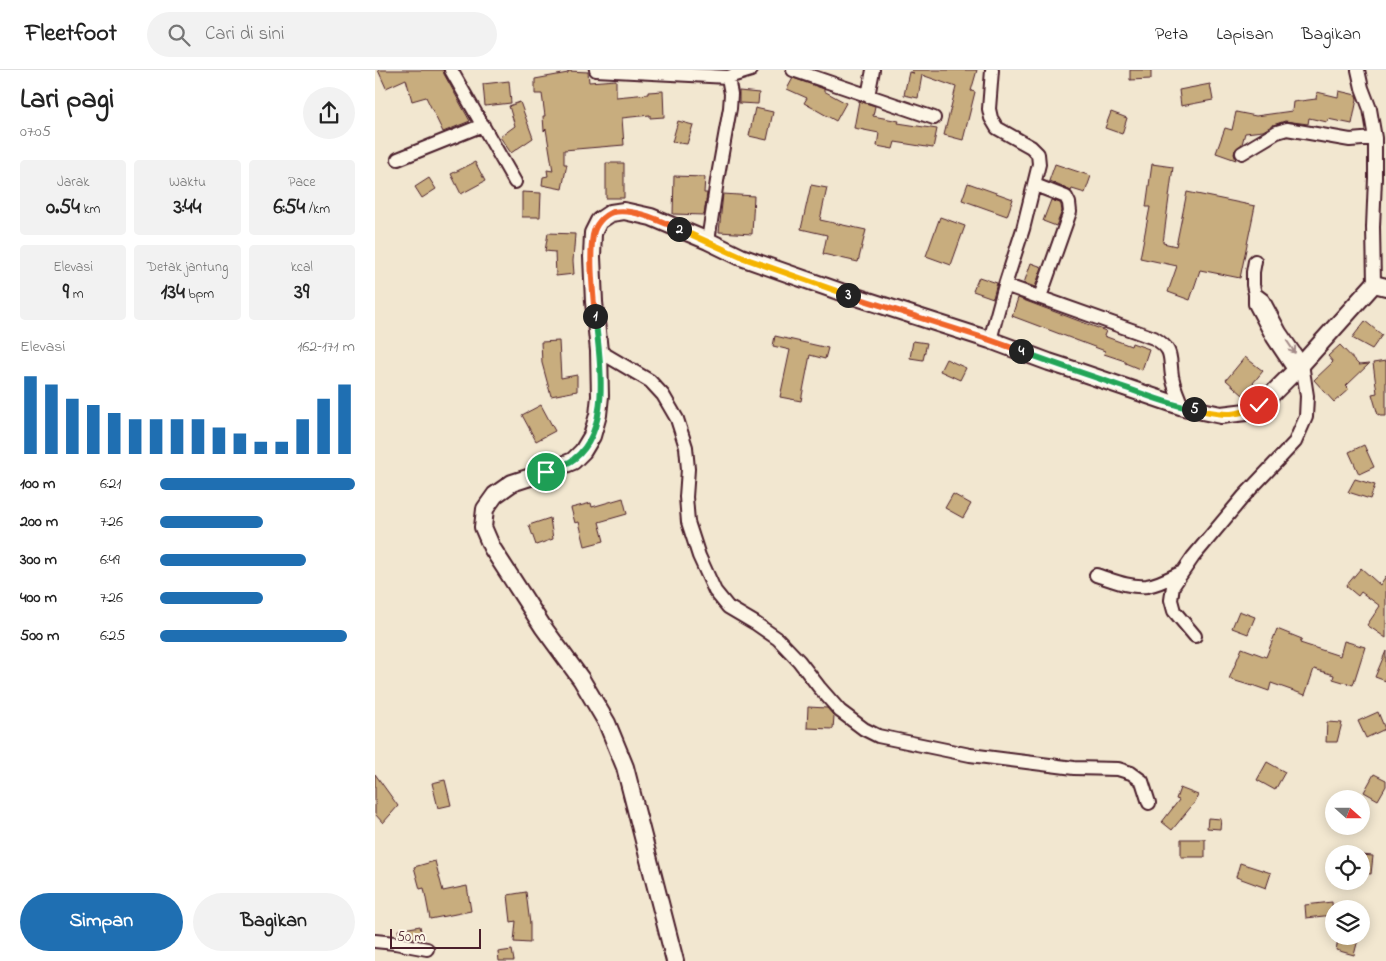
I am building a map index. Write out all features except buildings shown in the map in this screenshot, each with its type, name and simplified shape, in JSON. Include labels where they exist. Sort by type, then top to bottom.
[{"type":"street","points":[[451,70],[515,182]]},
{"type":"street","points":[[596,70],[728,77],[751,70]]},
{"type":"street","points":[[795,70],[934,118]]},
{"type":"street","points":[[868,96],[873,70]]},
{"type":"street","points":[[990,340],[1005,284],[1023,229],[1039,164],[1038,154],[1031,147],[997,128],[991,118],[989,109],[992,70]]},
{"type":"street","points":[[675,961],[625,767],[607,723],[581,679],[543,627],[496,554],[483,527],[485,510],[495,495],[512,483],[573,461],[583,451],[592,436],[598,415],[600,396],[599,351],[592,257],[593,233],[599,221],[611,213],[623,212],[651,217],[741,257],[1183,407],[1221,415],[1246,412],[1267,399],[1300,369],[1380,285],[1373,227],[1375,138],[1370,109],[1358,70]]},
{"type":"street","points":[[708,241],[730,108],[731,94],[728,77]]},
{"type":"street","points":[[398,160],[483,124]]},
{"type":"street","points":[[1242,153],[1287,128],[1350,140],[1375,138]]},
{"type":"street","points":[[1035,185],[1066,197],[1070,212],[1040,297]]},
{"type":"street","points":[[1195,636],[1174,611],[1171,600],[1173,586],[1181,573],[1244,496],[1295,442],[1306,417],[1307,396],[1300,369],[1263,300],[1255,294],[1253,272],[1255,261]]},
{"type":"street","points":[[1005,284],[1154,338],[1160,342],[1171,356],[1172,376],[1183,407]]},
{"type":"street","points":[[599,351],[649,381],[663,395],[677,419],[686,447],[688,522],[699,556],[715,591],[728,607],[778,639],[799,661],[840,711],[864,729],[878,736],[970,755],[1074,768],[1118,769],[1131,773],[1142,781],[1149,803]]},
{"type":"street","points":[[1096,575],[1130,585],[1146,586],[1181,573]]},
{"type":"street","points":[[375,941],[427,949]]},
{"type":"route","points":[[546,472],[573,461],[583,451],[592,436],[598,415],[600,396],[599,351],[594,302],[593,233],[599,221],[611,213],[623,212],[651,217],[741,257],[1183,407],[1221,415],[1246,412],[1259,405]]}]
